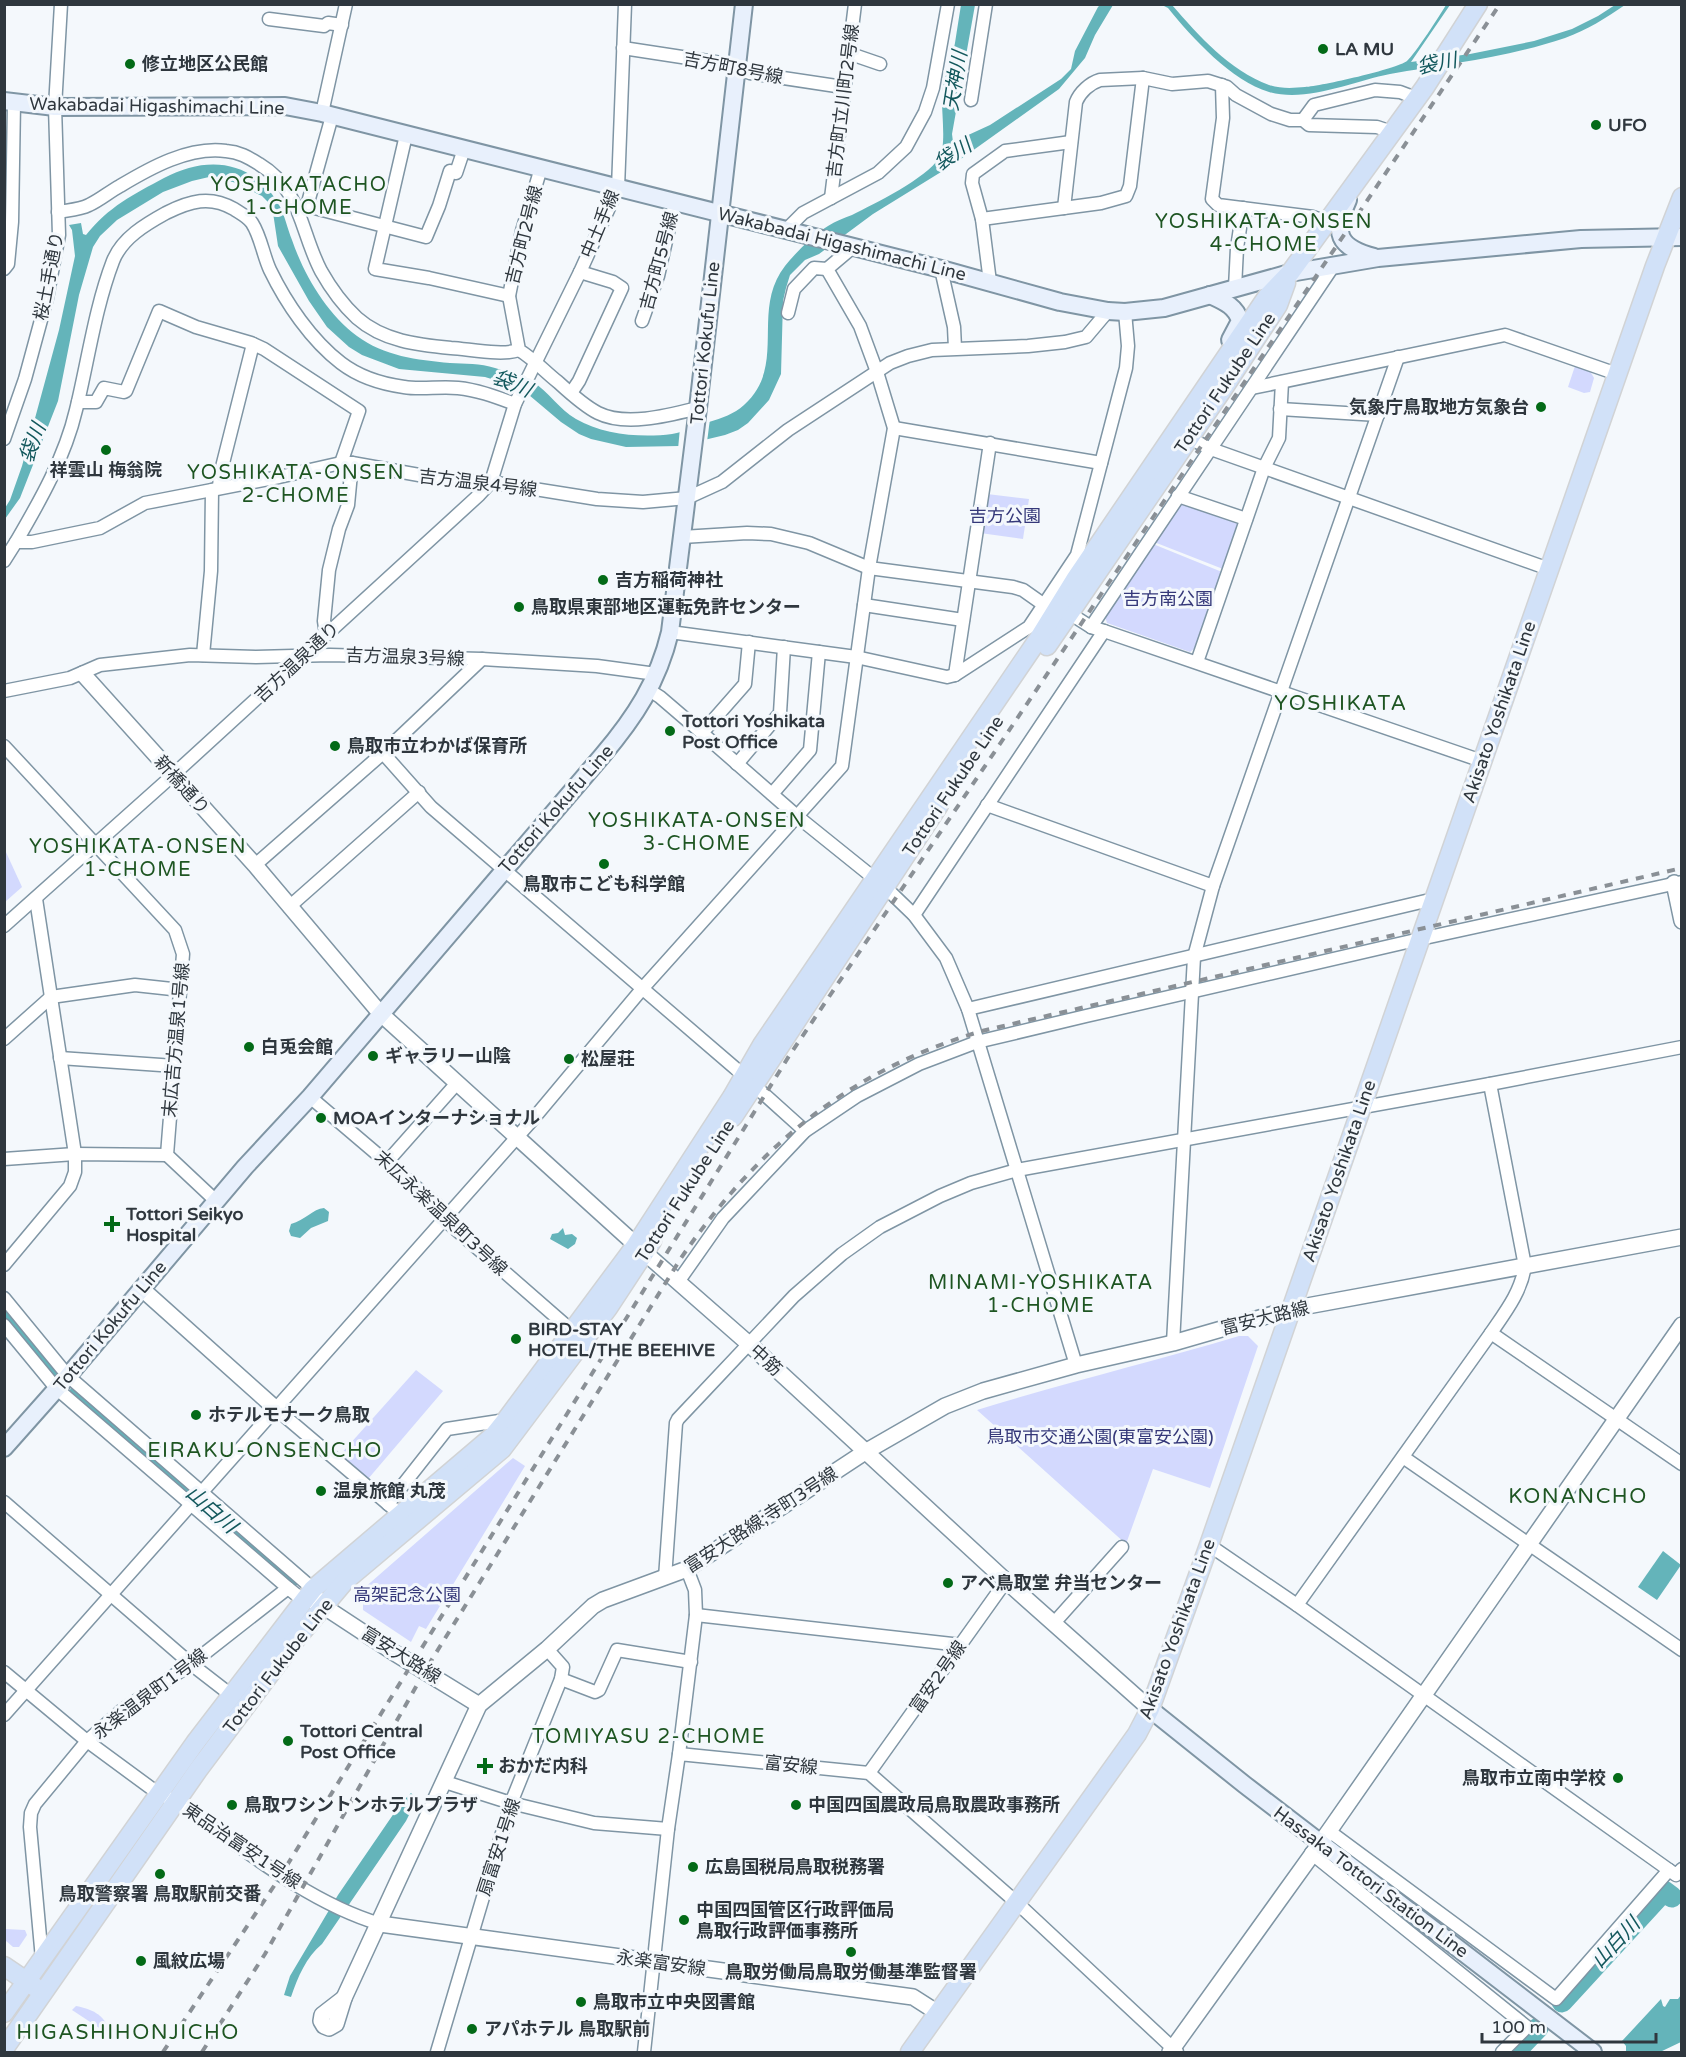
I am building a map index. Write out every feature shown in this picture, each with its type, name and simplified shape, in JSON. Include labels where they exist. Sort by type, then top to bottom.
[{"type":"main road","name":"Tottori Kokufu Line","points":[[4,1448],[622,733],[649,690],[670,632],[698,410],[744,4]]},
{"type":"main road","name":"Tottori Fukube Line","points":[[4,2049],[176,1801],[323,1606],[345,1581],[502,1449],[588,1336],[640,1249],[1057,608],[1267,297],[1290,273],[1392,132],[1478,4]]},
{"type":"main road","name":"Wakabadai Higashimachi Line","points":[[9,102],[55,107],[285,106],[719,213],[1060,302],[1108,311],[1125,312],[1164,308],[1290,273],[1378,258],[1581,238],[1674,237]]},
{"type":"main road","points":[[1358,177],[1340,219],[1339,231],[1347,245],[1359,253],[1378,258]]},
{"type":"main road","name":"Akisato Yoshikata Line","points":[[910,2052],[1137,1734],[1150,1709],[1617,374],[1674,237],[1682,197]]},
{"type":"main road","name":"Tottori Fukube Line","points":[[1057,608],[1189,438],[1278,305],[1290,273]]},
{"type":"main road","points":[[1209,295],[1226,302],[1235,309],[1240,321],[1223,350],[1213,377]]},
{"type":"main road","name":"Tottori Fukube Line","points":[[4,2013],[16,1987],[42,1961],[231,1695],[309,1595],[395,1509],[494,1435],[571,1330],[640,1249]]},
{"type":"main road","name":"Hassaka Tottori Station Line","points":[[1150,1709],[1593,2052]]},
{"type":"main road","points":[[4,1966],[16,1987],[39,1999]]},
{"type":"street","name":"桜土手通り","points":[[4,439],[25,379],[47,298],[59,235],[55,107],[60,4]]},
{"type":"street","points":[[301,205],[327,115],[346,4]]},
{"type":"street","name":"中土手線","points":[[535,363],[618,188],[625,4]]},
{"type":"street","name":"吉方町立川町2号線","points":[[831,198],[855,4]]},
{"type":"street","points":[[790,231],[803,213],[878,173],[906,147],[925,112],[933,88],[948,4]]},
{"type":"street","points":[[971,100],[986,4]]},
{"type":"street","points":[[269,19],[324,26],[328,23],[342,25]]},
{"type":"street","name":"吉方町8号線","points":[[623,48],[722,63],[750,74],[843,87]]},
{"type":"street","points":[[848,53],[880,64]]},
{"type":"street","points":[[982,219],[1101,203],[1126,196],[1130,186],[1143,78]]},
{"type":"street","points":[[1064,208],[1076,102],[1085,90],[1100,80],[1143,78],[1172,84],[1208,81],[1222,85],[1271,114],[1290,120],[1303,120],[1310,125],[1377,127],[1392,132]]},
{"type":"street","points":[[1222,85],[1223,118],[1212,200],[1218,205],[1313,217],[1327,222]]},
{"type":"street","points":[[1303,120],[1314,105],[1375,90],[1420,92]]},
{"type":"street","points":[[4,269],[8,264],[12,222],[9,102]]},
{"type":"street","points":[[406,135],[375,268],[509,296]]},
{"type":"street","points":[[990,282],[982,219],[971,177],[979,168],[1005,151],[1071,142]]},
{"type":"street","points":[[301,205],[426,237],[450,171],[456,173],[464,149]]},
{"type":"street","points":[[58,212],[88,206],[168,161],[202,150],[224,150],[243,154],[278,177],[301,205],[321,272],[357,318],[367,325],[412,344],[498,352],[519,350],[598,413],[622,420],[698,410]]},
{"type":"street","name":"吉方町2号線","points":[[519,350],[509,296],[522,231],[541,168]]},
{"type":"street","points":[[4,561],[56,468],[69,434],[114,259],[125,242],[140,229],[181,206],[198,200],[216,201],[228,206],[241,213],[252,223],[270,269],[287,300],[323,347],[342,363],[369,378],[405,387],[459,388],[479,391],[516,402]]},
{"type":"street","name":"吉方町5号線","points":[[642,321],[658,276],[675,202]]},
{"type":"street","points":[[1235,288],[1237,248],[1243,208]]},
{"type":"street","points":[[827,269],[849,246]]},
{"type":"street","points":[[1091,627],[1334,265]]},
{"type":"street","points":[[788,313],[794,289],[814,268],[827,269]]},
{"type":"street","points":[[4,1715],[534,1118],[642,989],[842,766],[869,568],[894,428],[860,326],[827,269]]},
{"type":"street","points":[[940,269],[954,327],[955,348]]},
{"type":"street","points":[[571,393],[579,381],[622,288],[613,282],[580,272]]},
{"type":"street","points":[[78,402],[96,402],[104,388],[126,391],[159,311],[205,330],[264,349],[359,411],[347,463],[348,505],[339,529],[329,570],[324,621],[326,635]]},
{"type":"street","points":[[687,498],[722,482],[788,430],[890,363],[932,350],[1028,346],[1086,337],[1108,311]]},
{"type":"street","points":[[670,632],[856,657],[948,677],[955,675],[1057,608],[1077,555],[1128,356],[1125,312]]},
{"type":"street","points":[[1252,388],[1505,335],[1617,374]]},
{"type":"street","points":[[203,656],[211,571],[215,489],[253,344]]},
{"type":"street","points":[[1173,1343],[1194,957],[1213,886],[1398,357]]},
{"type":"street","name":"吉方温泉通り","points":[[4,926],[173,775],[490,482],[516,402],[535,363]]},
{"type":"street","points":[[1197,662],[1264,468],[1279,438],[1282,382]]},
{"type":"street","points":[[1280,409],[1377,415]]},
{"type":"street","points":[[894,428],[1101,463]]},
{"type":"street","points":[[1189,438],[1211,449],[1549,569]]},
{"type":"street","points":[[955,675],[990,443]]},
{"type":"street","name":"吉方温泉4号線","points":[[16,542],[32,542],[99,528],[145,503],[347,463],[447,480],[490,482],[597,499],[636,502],[687,498]]},
{"type":"street","points":[[1178,496],[1246,519]]},
{"type":"street","points":[[682,537],[747,533],[771,534],[809,543],[869,568],[1023,590],[1091,627],[1482,761]]},
{"type":"street","points":[[864,605],[963,620]]},
{"type":"street","points":[[914,915],[1104,631]]},
{"type":"street","points":[[702,733],[745,684],[748,642]]},
{"type":"street","points":[[737,764],[780,713],[784,647]]},
{"type":"street","points":[[772,794],[810,750],[819,652]]},
{"type":"street","name":"吉方温泉3号線","points":[[83,674],[100,665],[190,655],[330,655],[482,659],[597,666],[656,674]]},
{"type":"street","points":[[255,865],[382,753],[482,659]]},
{"type":"street","points":[[4,691],[83,674]]},
{"type":"street","name":"新橋通り","points":[[83,674],[255,865],[380,1013]]},
{"type":"street","points":[[649,690],[660,697],[798,817],[880,883],[914,915],[946,958],[968,1009],[1076,1365]]},
{"type":"street","name":"末広吉方温泉1号線","points":[[4,746],[175,930],[183,954],[166,1155]]},
{"type":"street","points":[[382,753],[431,807],[749,1080],[805,1131]]},
{"type":"street","points":[[289,907],[418,792]]},
{"type":"street","points":[[987,805],[1213,886]]},
{"type":"street","points":[[678,1282],[723,1218],[805,1131],[857,1096],[902,1071],[977,1042],[1420,939],[1678,883],[1682,921]]},
{"type":"street","points":[[4,1265],[70,1186],[75,1172],[75,1154],[36,899]]},
{"type":"street","points":[[968,1009],[1434,899]]},
{"type":"street","points":[[4,1039],[51,997],[135,985],[181,990]]},
{"type":"street","name":"中筋","points":[[380,1013],[640,1249],[749,1344],[1006,1581],[1150,1709]]},
{"type":"street","points":[[665,1578],[676,1424],[683,1413],[794,1296],[842,1254],[880,1227],[971,1183],[1017,1170],[1682,1047]]},
{"type":"street","points":[[60,1058],[175,1066]]},
{"type":"street","points":[[387,1162],[457,1083]]},
{"type":"street","points":[[1297,1605],[1520,1289],[1525,1266],[1490,1084]]},
{"type":"street","name":"末広永楽温泉町3号線","points":[[309,1097],[437,1205],[444,1219],[571,1330]]},
{"type":"street","points":[[4,1159],[75,1154],[166,1155],[216,1201]]},
{"type":"street","name":"富安大路線","points":[[865,1452],[945,1406],[983,1391],[1076,1365],[1173,1343],[1291,1310],[1682,1237]]},
{"type":"street","points":[[142,1289],[275,1408],[395,1509],[447,1429],[506,1420]]},
{"type":"street","points":[[4,1298],[62,1382],[202,1492],[323,1606]]},
{"type":"street","points":[[4,1325],[192,1503],[288,1588],[309,1595]]},
{"type":"street","points":[[869,1773],[1016,1902],[1173,2051],[1682,1325]]},
{"type":"street","points":[[1491,1332],[1682,1464]]},
{"type":"street","name":"富安大路線;寺町3号線","points":[[479,1705],[548,1649],[593,1606],[603,1600],[687,1569],[865,1452]]},
{"type":"street","points":[[1403,1456],[1682,1650]]},
{"type":"street","points":[[4,1502],[191,1664],[231,1695]]},
{"type":"street","points":[[1209,1545],[1675,1869],[1556,1999],[1320,1842]]},
{"type":"street","points":[[1054,1623],[1122,1546]]},
{"type":"street","points":[[644,2052],[668,1829],[696,1616],[695,1590],[687,1569]]},
{"type":"street","name":"富安2号線","points":[[869,1773],[1006,1581]]},
{"type":"street","name":"永楽温泉町1号線","points":[[42,1961],[30,1818],[39,1798],[87,1741],[121,1711],[191,1664],[288,1588]]},
{"type":"street","name":"富安大路線","points":[[323,1606],[479,1705]]},
{"type":"street","points":[[696,1616],[961,1645]]},
{"type":"street","points":[[548,1649],[562,1666],[561,1679],[595,1692],[599,1690],[617,1650],[690,1662]]},
{"type":"street","name":"東品治富安1号線","points":[[4,1672],[87,1741],[159,1794],[176,1801],[270,1867],[324,1901],[357,1917],[380,1924]]},
{"type":"street","name":"扇富安1号線","points":[[437,2052],[511,1803],[561,1679]]},
{"type":"street","points":[[344,1998],[479,1705]]},
{"type":"street","name":"富安線","points":[[679,1754],[869,1773]]},
{"type":"street","points":[[445,1782],[511,1803],[594,1823],[668,1829]]},
{"type":"street","points":[[1320,1842],[1527,2027],[1502,2052]]},
{"type":"street","name":"永楽富安線","points":[[380,1924],[913,1997],[938,2013]]},
{"type":"green space","points":[[1575,366],[1590,371],[1594,378],[1590,392],[1584,393],[1568,387]]},
{"type":"green space","name":"吉方公園","points":[[987,494],[1029,499],[1023,539],[980,533]]},
{"type":"green space","points":[[1181,501],[1239,521],[1223,569],[1154,542]]},
{"type":"green space","name":"吉方南公園","points":[[1153,544],[1222,572],[1195,648],[1190,652],[1107,623],[1105,616]]},
{"type":"green space","points":[[5,850],[22,887],[4,902]]},
{"type":"green space","name":"鳥取市交通公園(東富安公園)","points":[[1239,1336],[1248,1336],[1258,1346],[1210,1488],[1153,1469],[1126,1544],[977,1410],[1174,1355]]},
{"type":"green space","points":[[416,1370],[443,1391],[368,1479],[340,1455]]},
{"type":"green space","name":"高架記念公園","points":[[513,1458],[525,1466],[426,1629],[419,1626],[411,1642],[363,1610],[363,1589]]},
{"type":"green space","points":[[5,1929],[25,1930],[27,1935],[19,1947],[13,1947],[5,1940]]},
{"type":"green space","points":[[76,2006],[100,2016],[107,2024],[109,2030],[107,2033],[72,2010]]},
{"type":"water","points":[[961,5],[975,5],[952,134],[953,142],[990,125],[1061,79],[1071,69],[1075,51],[1098,7],[1113,5],[1095,35],[1085,58],[1059,89],[954,164],[873,214],[819,254],[805,260],[790,275],[783,301],[781,374],[769,400],[748,423],[738,430],[679,446],[626,447],[579,434],[529,395],[511,385],[485,377],[399,369],[362,355],[349,347],[327,327],[309,301],[278,246],[272,206],[262,196],[233,182],[209,177],[163,192],[117,220],[100,236],[93,247],[79,295],[58,401],[20,498],[5,519],[5,508],[22,466],[59,330],[75,256],[72,230],[69,225],[81,223],[83,234],[86,235],[112,209],[132,196],[164,178],[196,166],[212,164],[242,170],[267,189],[278,203],[297,253],[318,293],[336,317],[367,343],[390,353],[413,358],[484,365],[519,375],[538,385],[576,419],[610,432],[648,436],[672,434],[732,413],[744,405],[757,389],[764,373],[770,301],[775,283],[785,266],[805,244],[823,229],[899,190],[933,166],[939,158],[943,145],[942,94],[954,49]]},
{"type":"water","name":"袋川","points":[[1162,5],[1172,5],[1204,40],[1241,71],[1269,85],[1287,88],[1314,86],[1342,80],[1407,61],[1446,5],[1450,5],[1411,62],[1470,54],[1534,41],[1572,29],[1615,5],[1625,5],[1581,31],[1544,45],[1390,74],[1330,90],[1284,95],[1255,86],[1227,68],[1189,32],[1168,8]]},
{"type":"water","points":[[324,1208],[329,1212],[328,1221],[311,1228],[300,1238],[291,1236],[289,1231],[291,1224]]},
{"type":"water","points":[[563,1228],[565,1235],[572,1234],[577,1238],[575,1244],[568,1249],[550,1239],[552,1234],[558,1233]]},
{"type":"water","points":[[1663,1551],[1681,1565],[1657,1600],[1638,1587]]},
{"type":"water","points":[[411,1793],[417,1799],[406,1821],[322,1944],[307,1961],[291,1997],[284,1995],[290,1976],[338,1895],[401,1803]]},
{"type":"water","points":[[1681,1995],[1681,2042],[1660,2052],[1626,2052],[1626,2046],[1622,2041],[1661,1999],[1665,2007],[1670,1999],[1678,1999]]},
{"type":"pier","points":[[710,419],[707,442],[678,449],[680,428]]},
{"type":"waterway","name":"山白川","points":[[4,1313],[50,1369]]},
{"type":"waterway","name":"山白川","points":[[79,1395],[289,1578]]},
{"type":"waterway","name":"山白川","points":[[1562,2002],[1664,1891],[1672,1897]]},
{"type":"waterway","name":"山白川","points":[[1515,2052],[1538,2028]]},
{"type":"railway","points":[[163,2052],[276,1883],[789,1056],[1500,4]]},
{"type":"railway","points":[[202,2052],[265,1954],[426,1669],[681,1258],[742,1180],[811,1117],[849,1090],[890,1067],[934,1047],[982,1031],[1682,868]]},
{"type":"place","name":"LA MU","points":[[1323,49]]},
{"type":"place","name":"修立地区公民館","points":[[130,64]]},
{"type":"place","name":"UFO","points":[[1596,125]]},
{"type":"place","name":"気象庁鳥取地方気象台","points":[[1541,407]]},
{"type":"place","name":"祥雲山 梅翁院","points":[[106,450]]},
{"type":"place","name":"吉方稲荷神社","points":[[603,580]]},
{"type":"place","name":"鳥取県東部地区運転免許センター","points":[[519,607]]},
{"type":"place","name":"Tottori Yoshikata Post Office","points":[[670,731]]},
{"type":"place","name":"鳥取市立わかば保育所","points":[[335,746]]},
{"type":"place","name":"鳥取市こども科学館","points":[[604,864]]},
{"type":"place","name":"白兎会館","points":[[249,1047]]},
{"type":"place","name":"ギャラリー山陰","points":[[373,1056]]},
{"type":"place","name":"松屋荘","points":[[569,1059]]},
{"type":"place","name":"MOAインターナショナル","points":[[321,1118]]},
{"type":"place","name":"Tottori Seikyo Hospital","points":[[112,1224]]},
{"type":"place","name":"BIRD-STAY HOTEL/THE BEEHIVE","points":[[516,1339]]},
{"type":"place","name":"ホテルモナーク鳥取","points":[[196,1415]]},
{"type":"place","name":"温泉旅館 丸茂","points":[[321,1491]]},
{"type":"place","name":"アベ鳥取堂 弁当センター","points":[[948,1583]]},
{"type":"place","name":"Tottori Central Post Office","points":[[288,1741]]},
{"type":"place","name":"おかだ内科","points":[[485,1766]]},
{"type":"place","name":"鳥取市立南中学校","points":[[1618,1778]]},
{"type":"place","name":"鳥取ワシントンホテルプラザ","points":[[232,1805]]},
{"type":"place","name":"中国四国農政局鳥取農政事務所","points":[[796,1805]]},
{"type":"place","name":"広島国税局鳥取税務署","points":[[693,1867]]},
{"type":"place","name":"鳥取警察署 鳥取駅前交番","points":[[160,1874]]},
{"type":"place","name":"中国四国管区行政評価局 鳥取行政評価事務所","points":[[684,1920]]},
{"type":"place","name":"鳥取労働局鳥取労働基準監督署","points":[[851,1952]]},
{"type":"place","name":"風紋広場","points":[[141,1961]]},
{"type":"place","name":"鳥取市立中央図書館","points":[[581,2002]]},
{"type":"place","name":"アパホテル 鳥取駅前","points":[[472,2029]]},
{"type":"district","name":"YOSHIKATACHO 1-CHOME","points":[[299,196]]},
{"type":"district","name":"YOSHIKATA-ONSEN 4-CHOME","points":[[1264,234]]},
{"type":"district","name":"YOSHIKATA-ONSEN 2-CHOME","points":[[296,484]]},
{"type":"district","name":"YOSHIKATA","points":[[1341,703]]},
{"type":"district","name":"YOSHIKATA-ONSEN 3-CHOME","points":[[697,832]]},
{"type":"district","name":"YOSHIKATA-ONSEN 1-CHOME","points":[[138,858]]},
{"type":"district","name":"MINAMI-YOSHIKATA 1-CHOME","points":[[1041,1294]]},
{"type":"district","name":"EIRAKU-ONSENCHO","points":[[265,1450]]},
{"type":"district","name":"KONANCHO","points":[[1578,1496]]},
{"type":"district","name":"TOMIYASU 2-CHOME","points":[[649,1737]]},
{"type":"district","name":"HIGASHIHONJICHO","points":[[128,2032]]},
{"type":"water label","name":"天神川","points":[[956,81]]}]
